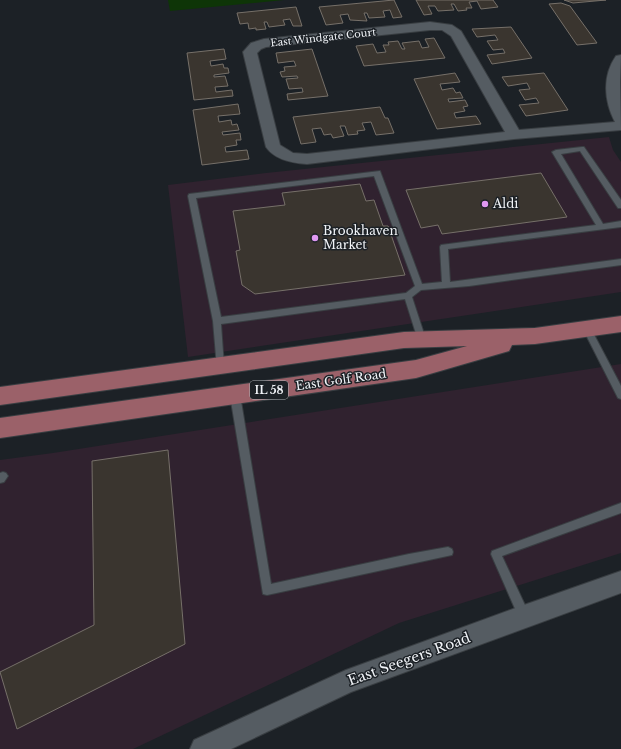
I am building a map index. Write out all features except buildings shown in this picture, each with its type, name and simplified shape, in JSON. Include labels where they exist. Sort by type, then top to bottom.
[{"type":"main road","name":"East Golf Road","points":[[0,396],[404,340],[535,336],[621,324]]},
{"type":"main road","name":"East Golf Road","points":[[0,428],[416,369],[535,336]]},
{"type":"street","name":"East Windgate Court","points":[[514,135],[456,34],[453,30],[446,27],[430,26],[264,43],[256,46],[250,52],[273,147],[281,155],[293,159],[306,160],[514,135],[621,126]]},
{"type":"street","points":[[621,59],[613,80],[613,99],[621,121]]},
{"type":"street","name":"East Seegers Road","points":[[202,749],[346,682],[621,582]]},
{"type":"lane","points":[[601,227],[556,152],[582,149],[621,206]]},
{"type":"lane","points":[[220,366],[216,321],[192,196],[377,173],[419,286]]},
{"type":"lane","points":[[446,284],[444,247],[621,224]]},
{"type":"lane","points":[[216,321],[408,296],[419,286],[621,262]]},
{"type":"lane","points":[[408,296],[422,340]]},
{"type":"lane","points":[[587,329],[621,395]]},
{"type":"lane","points":[[235,395],[267,590],[448,552]]},
{"type":"lane","points":[[524,616],[496,554],[621,508]]},
{"type":"shaded area","points":[[609,137],[613,150],[621,162],[621,292],[188,357],[168,185],[266,173]]},
{"type":"shaded area","points":[[621,364],[621,553],[399,623],[133,749],[0,749],[0,460]]},
{"type":"green space","points":[[168,0],[284,0],[170,11]]},
{"type":"place","name":"Aldi","points":[[485,204]]},
{"type":"place","name":"Brookhaven Market","points":[[315,238]]}]
